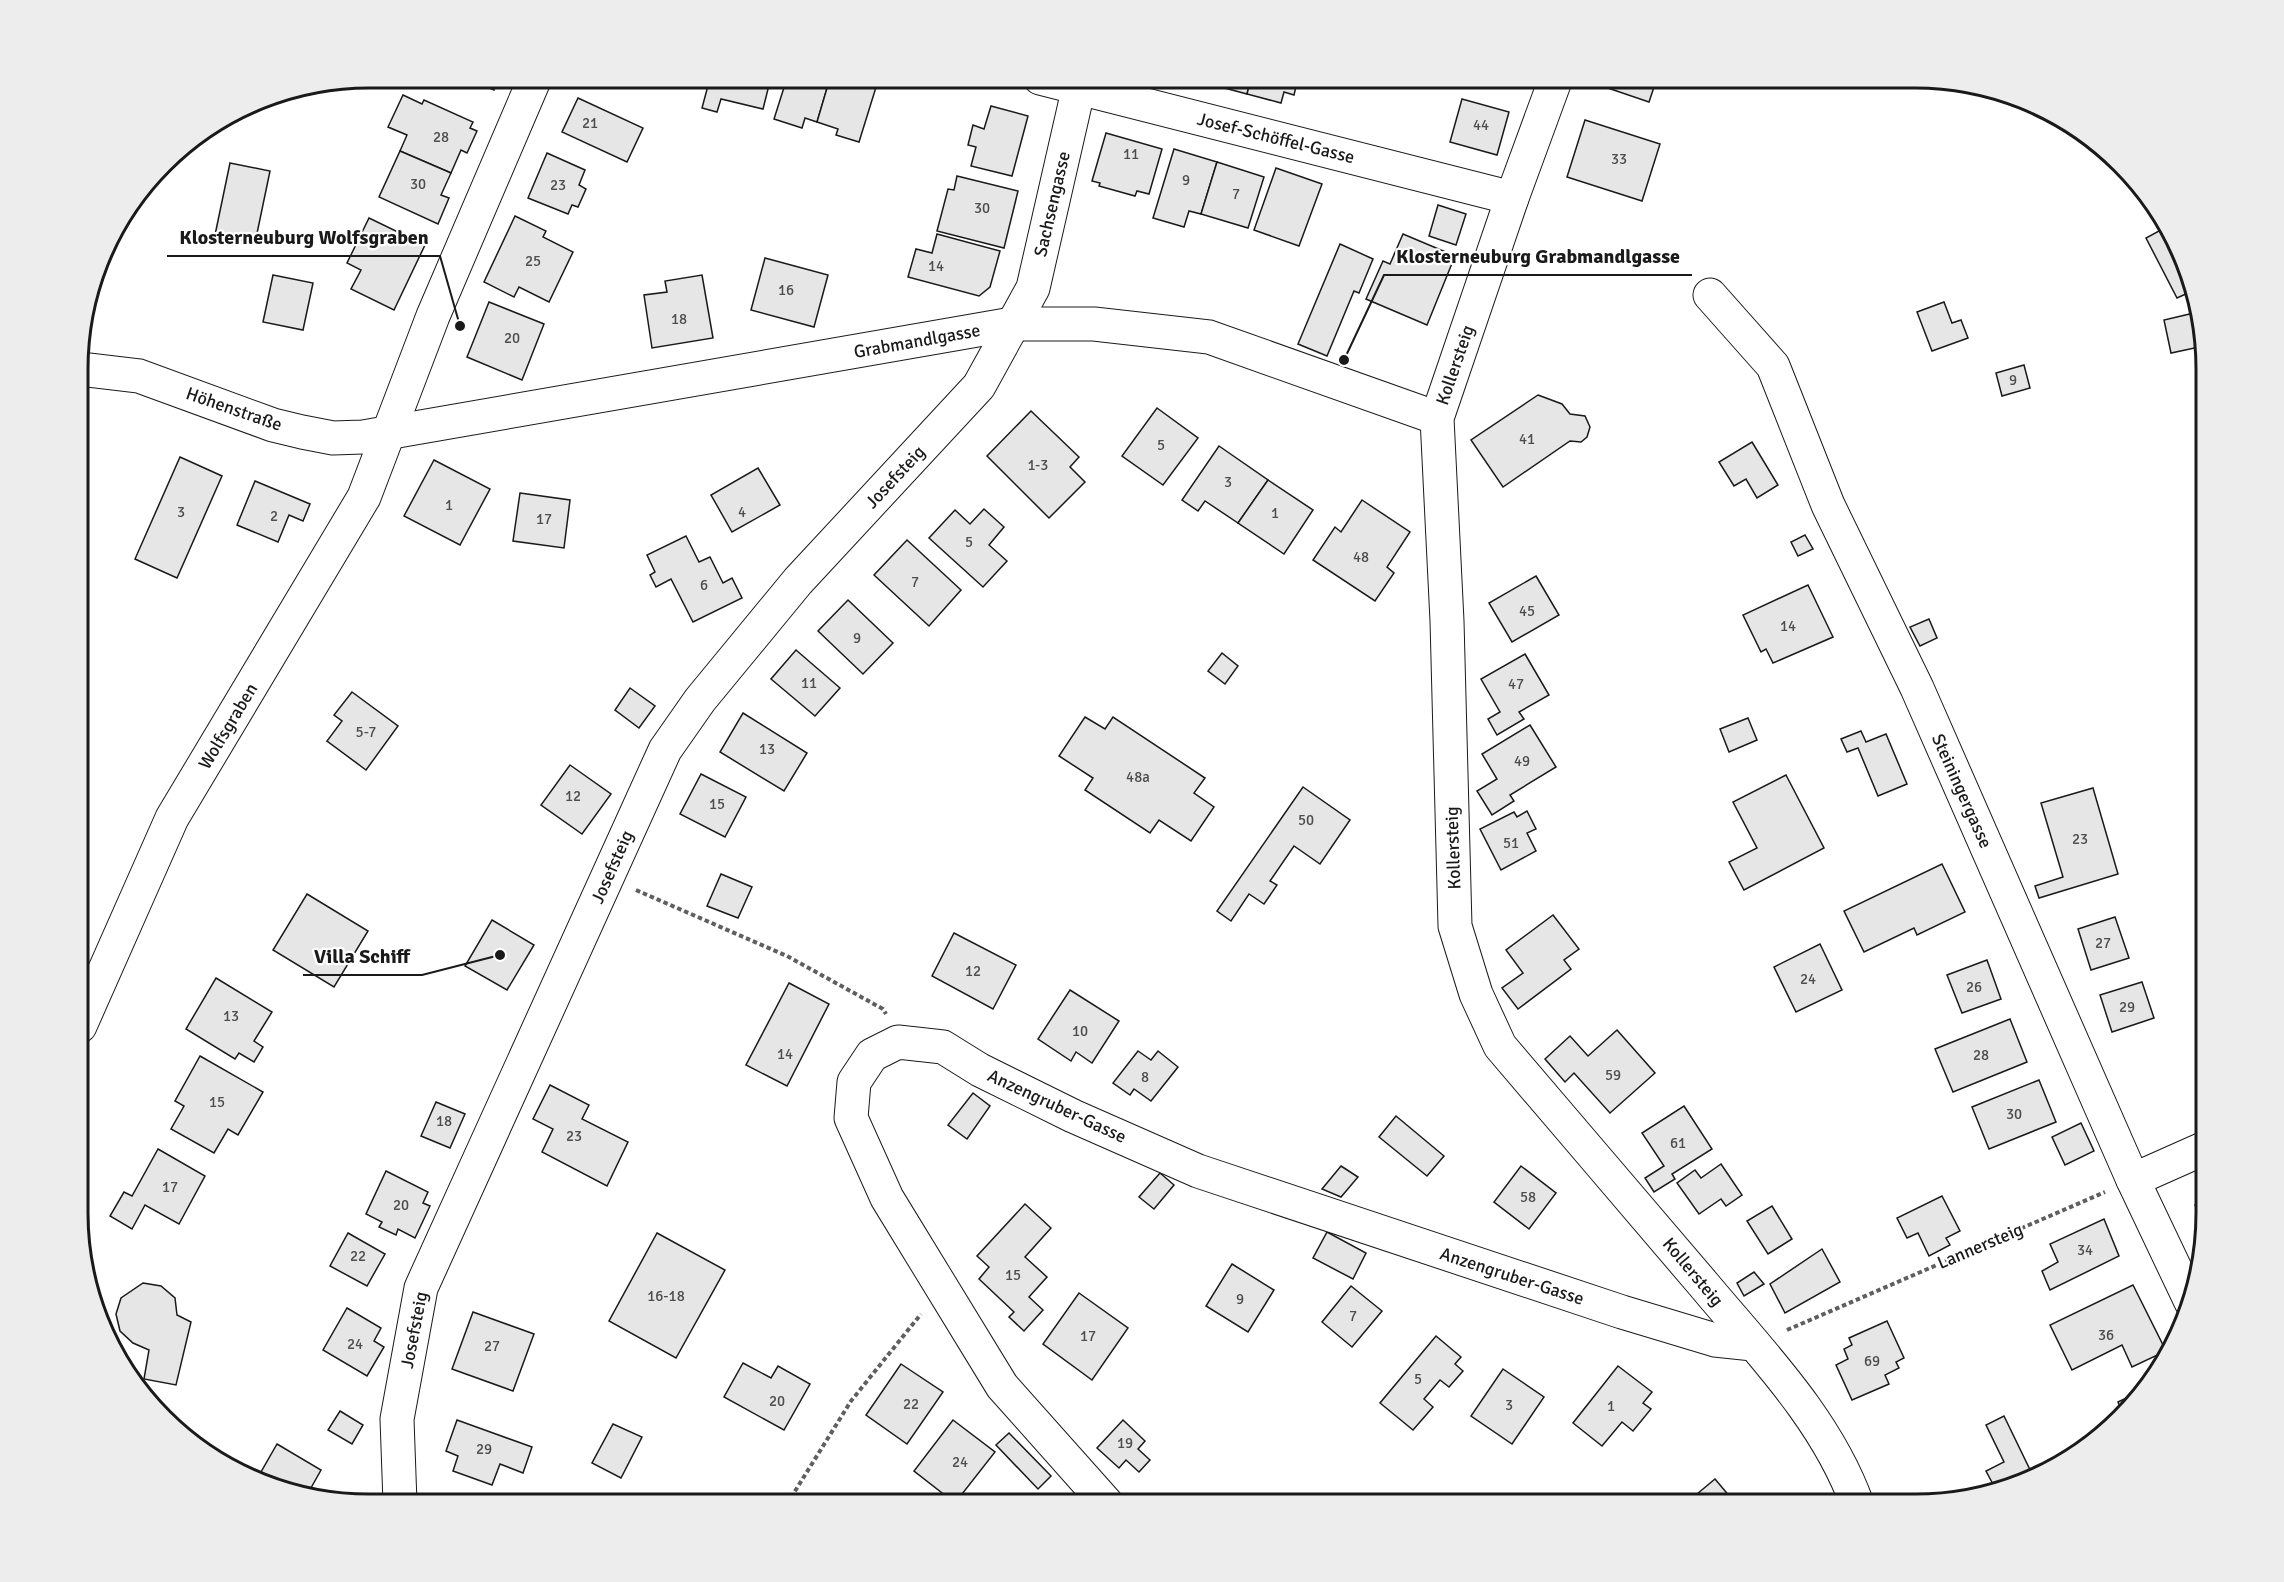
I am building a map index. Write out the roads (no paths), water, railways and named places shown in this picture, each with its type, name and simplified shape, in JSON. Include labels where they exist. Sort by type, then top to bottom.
[{"type":"street","name":"Wolfsgraben","points":[[88,1008],[172,818],[364,497],[433,316],[531,88]]},
{"type":"street","name":"Sachsengasse","points":[[1012,324],[1033,288],[1079,88]]},
{"type":"street","name":"Josef-Schöffel-Gasse","points":[[1099,88],[1512,198]]},
{"type":"street","name":"Kollersteig","points":[[1552,88],[1437,418],[1447,621],[1455,926],[1476,994],[1500,1046],[1754,1344],[1802,1405],[1846,1474],[1853,1494]]},
{"type":"street","name":"Steiningergasse","points":[[1710,295],[1773,366],[1828,505],[1917,688],[2133,1180],[2185,1289]]},
{"type":"street","name":"Grabmandlgasse","points":[[389,434],[1012,324],[1094,324],[1209,338],[1437,418]]},
{"type":"street","name":"Josefsteig","points":[[400,1494],[397,1419],[421,1288],[665,750],[700,700],[798,581],[979,386],[1012,324]]},
{"type":"street","name":"Höhenstraße","points":[[88,370],[139,376],[273,425],[302,432],[333,438],[389,434]]},
{"type":"street","name":"Anzengruber-Gasse","points":[[1098,1494],[1002,1386],[887,1198],[851,1118],[854,1082],[872,1055],[898,1042],[943,1047],[980,1070],[1073,1116],[1198,1171],[1622,1312],[1715,1340],[1754,1344]]},
{"type":"street","points":[[2133,1180],[2196,1152]]},
{"type":"place","name":"Klosterneuburg Wolfsgraben","points":[[460,326]]},
{"type":"place","name":"Klosterneuburg Grabmandlgasse","points":[[1344,360]]},
{"type":"place","name":"Villa Schiff","points":[[500,955]]}]
